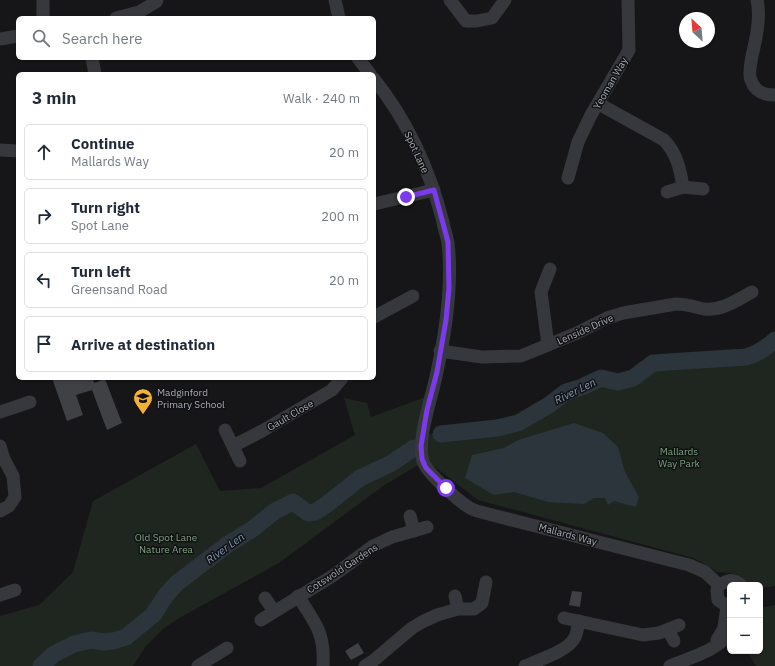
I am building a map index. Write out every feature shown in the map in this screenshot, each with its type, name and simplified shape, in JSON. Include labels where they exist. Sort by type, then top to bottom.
[{"type":"street","points":[[43,0],[43,16]]},
{"type":"street","points":[[124,16],[139,12],[157,0]]},
{"type":"street","points":[[336,0],[339,16]]},
{"type":"street","points":[[450,0],[466,21],[477,21],[492,18],[505,0]]},
{"type":"street","name":"Yeoman Way","points":[[568,178],[578,162],[578,142],[629,50],[628,0]]},
{"type":"street","points":[[757,0],[758,22],[750,79],[755,88],[764,95],[775,95]]},
{"type":"street","points":[[0,39],[16,36]]},
{"type":"street","points":[[92,60],[95,72]]},
{"type":"street","points":[[360,60],[368,72]]},
{"type":"street","name":"Spot Lane","points":[[376,82],[399,114],[426,171],[434,190],[448,242],[449,288],[446,320],[437,372],[427,410],[421,446],[422,459],[426,468]]},
{"type":"street","points":[[599,104],[664,140],[676,155],[683,187]]},
{"type":"street","points":[[0,150],[16,152]]},
{"type":"street","points":[[666,192],[683,187],[703,189]]},
{"type":"street","points":[[376,204],[434,190]]},
{"type":"street","points":[[548,345],[541,292],[550,269]]},
{"type":"street","name":"Lenside Drive","points":[[440,351],[482,357],[520,356],[607,318],[624,313],[676,304],[684,304],[705,309],[717,308],[725,306],[752,292]]},
{"type":"street","points":[[376,316],[413,296]]},
{"type":"street","name":"Gault Close","points":[[233,446],[262,431],[332,390],[340,380]]},
{"type":"street","points":[[0,412],[30,402]]},
{"type":"street","points":[[225,430],[240,461]]},
{"type":"street","points":[[0,446],[13,476],[15,497],[9,506],[0,511]]},
{"type":"street","name":"Mallards Way","points":[[426,468],[446,488],[472,509],[689,565],[705,572],[720,584]]},
{"type":"street","points":[[410,516],[414,531]]},
{"type":"street","name":"Cotswold Gardens","points":[[261,620],[334,575],[373,546],[392,537],[427,527]]},
{"type":"street","points":[[727,605],[718,600],[717,590],[720,584],[729,580],[737,582]]},
{"type":"street","points":[[365,666],[412,628],[422,622],[437,615],[458,609],[474,609],[482,603],[486,582]]},
{"type":"street","points":[[0,595],[15,590]]},
{"type":"street","points":[[298,596],[320,633],[324,650],[323,666]]},
{"type":"street","points":[[455,596],[458,609]]},
{"type":"street","points":[[265,598],[274,611]]},
{"type":"street","points":[[708,651],[724,628],[727,612]]},
{"type":"street","points":[[564,618],[643,635],[674,632]]},
{"type":"street","points":[[525,666],[554,654],[570,644],[575,637],[579,622]]},
{"type":"street","points":[[670,666],[708,651],[719,644],[727,636]]},
{"type":"street","points":[[198,666],[227,648]]},
{"type":"green space","points":[[774,338],[775,339],[775,586],[763,588],[763,582],[744,582],[737,575],[717,572],[693,558],[478,500],[432,465],[423,462],[383,486],[279,563],[181,617],[163,629],[146,646],[133,666],[0,666],[0,616],[39,605],[73,572],[93,501],[196,444],[220,491],[261,488],[355,435],[344,398],[367,403],[371,417],[431,395],[427,435],[441,430],[507,422],[522,416],[556,394],[594,374],[609,379],[620,379],[630,375],[652,361],[745,355],[761,349]]},
{"type":"green space","points":[[775,605],[775,666],[756,666],[749,654],[763,654],[763,607]]},
{"type":"shaded area","points":[[574,423],[603,433],[618,447],[625,472],[639,497],[636,507],[614,501],[608,505],[605,498],[594,498],[584,504],[548,502],[514,492],[494,495],[465,478],[472,455],[504,448],[518,440]]},
{"type":"building","points":[[53,380],[93,380],[94,383],[105,380],[122,423],[107,430],[92,390],[76,395],[83,415],[67,421]]},
{"type":"building","points":[[572,591],[582,592],[580,607],[569,605]]},
{"type":"building","points":[[358,643],[364,653],[351,660],[345,651]]},
{"type":"waterway","name":"River Len","points":[[441,434],[497,428],[518,423],[549,405],[566,392],[582,387],[601,378],[618,382],[633,378],[653,363],[746,357],[762,350],[775,340]]},
{"type":"waterway","name":"River Len","points":[[41,666],[54,654],[74,644],[91,640],[104,642],[113,641],[126,637],[153,615],[166,595],[177,583],[227,545],[254,528],[275,511],[293,502],[308,513],[315,512],[360,478],[390,464],[414,448]]},
{"type":"place","name":"Madginford Primary School","points":[[143,415]]},
{"type":"route","points":[[406,197],[434,190],[448,242],[449,288],[446,320],[437,372],[427,410],[421,446],[422,459],[426,468],[446,488]]},
{"type":"park label","name":"Mallards Way Park","points":[[679,456]]},
{"type":"park label","name":"Old Spot Lane Nature Area","points":[[166,542]]}]
